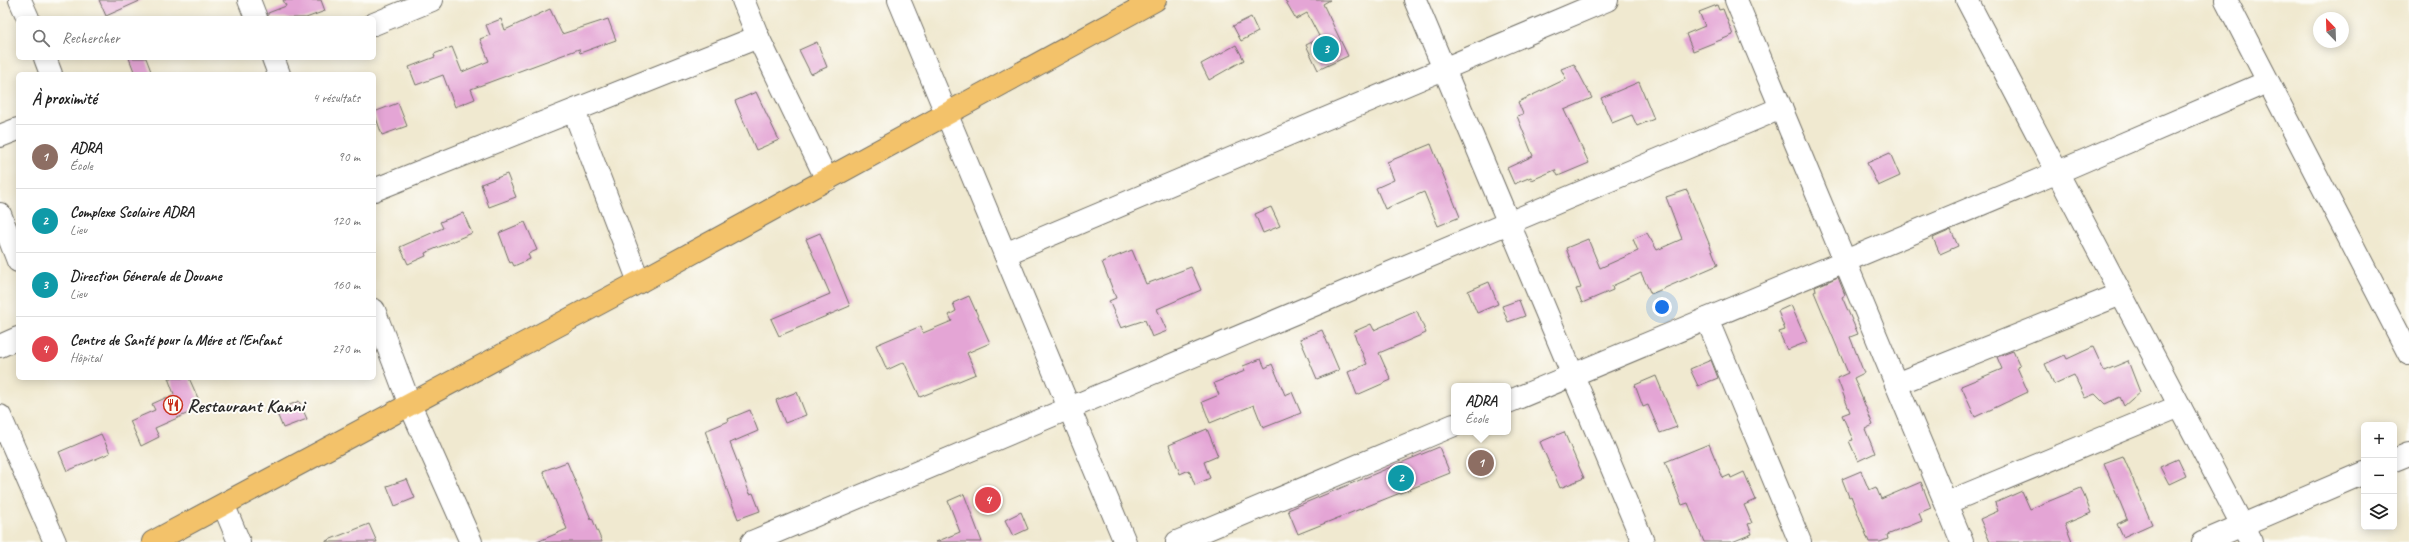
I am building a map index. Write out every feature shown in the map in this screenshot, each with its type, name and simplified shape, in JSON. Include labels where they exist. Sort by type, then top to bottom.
[{"type":"highway","points":[[153,542],[224,506],[639,282],[1155,0]]},
{"type":"street","points":[[20,0],[27,16]]},
{"type":"street","points":[[248,0],[255,16]]},
{"type":"street","points":[[376,23],[432,0]]},
{"type":"street","points":[[743,0],[758,37],[827,180]]},
{"type":"street","points":[[899,0],[1125,542]]},
{"type":"street","points":[[1415,0],[1643,542]]},
{"type":"street","points":[[1005,254],[1607,0]]},
{"type":"street","points":[[1736,0],[1962,542]]},
{"type":"street","points":[[1967,0],[2247,534]]},
{"type":"street","points":[[2226,0],[2267,82],[2409,354]]},
{"type":"street","points":[[376,189],[758,37]]},
{"type":"street","points":[[46,60],[50,72]]},
{"type":"street","points":[[1511,401],[1844,260],[2058,172],[2267,82]]},
{"type":"street","points":[[752,542],[1781,108]]},
{"type":"street","points":[[574,111],[639,282]]},
{"type":"street","points":[[0,136],[16,130]]},
{"type":"street","points":[[0,214],[16,256]]},
{"type":"street","points":[[1896,384],[2121,294]]},
{"type":"street","points":[[376,315],[410,405],[471,542]]},
{"type":"street","points":[[1707,318],[1800,542]]},
{"type":"street","points":[[0,346],[16,339]]},
{"type":"street","points":[[1946,503],[2180,406]]},
{"type":"street","points":[[0,416],[55,542]]},
{"type":"street","points":[[1177,542],[1451,426]]},
{"type":"street","points":[[2397,459],[2409,454]]},
{"type":"street","points":[[2203,542],[2247,534],[2361,475]]},
{"type":"street","points":[[224,506],[239,542]]},
{"type":"building","points":[[99,0],[142,0],[106,16]]},
{"type":"building","points":[[283,0],[321,0],[325,11],[311,16],[268,16],[268,13],[286,6]]},
{"type":"building","points":[[1285,0],[1330,0],[1323,4],[1348,56],[1318,70],[1306,45],[1320,38],[1307,13],[1296,19]]},
{"type":"building","points":[[1717,5],[1719,10],[1723,9],[1733,35],[1693,51],[1686,34],[1705,26],[1699,12]]},
{"type":"building","points":[[550,9],[562,34],[608,19],[616,40],[580,53],[579,49],[471,89],[475,99],[455,107],[443,75],[416,85],[409,67],[435,57],[434,54],[452,47],[462,72],[489,61],[480,39],[490,35],[486,25],[501,19],[505,30]]},
{"type":"building","points":[[1251,17],[1258,32],[1241,41],[1233,26]]},
{"type":"building","points":[[817,42],[827,67],[811,74],[799,50]]},
{"type":"building","points":[[1236,45],[1244,60],[1209,80],[1201,64]]},
{"type":"building","points":[[130,60],[147,60],[151,72],[134,72]]},
{"type":"building","points":[[1574,64],[1592,98],[1564,110],[1589,163],[1558,176],[1555,170],[1532,180],[1531,177],[1514,184],[1507,168],[1533,156],[1517,116],[1523,114],[1518,102],[1566,79],[1561,69]]},
{"type":"building","points":[[1639,82],[1654,119],[1637,126],[1632,115],[1612,123],[1601,98]]},
{"type":"building","points":[[756,92],[779,140],[756,150],[735,101]]},
{"type":"building","points":[[398,103],[407,126],[382,135],[376,118],[376,111]]},
{"type":"building","points":[[1431,144],[1460,217],[1438,226],[1424,192],[1385,209],[1376,188],[1394,180],[1387,162]]},
{"type":"building","points":[[1890,153],[1900,176],[1878,186],[1867,163]]},
{"type":"building","points":[[507,174],[516,197],[489,207],[481,184]]},
{"type":"building","points":[[1687,190],[1718,265],[1651,294],[1641,273],[1612,286],[1613,290],[1582,303],[1576,289],[1581,288],[1566,248],[1588,239],[1600,268],[1638,251],[1633,239],[1647,233],[1657,250],[1682,239],[1666,197]]},
{"type":"building","points":[[1271,207],[1280,226],[1263,233],[1255,214]]},
{"type":"building","points":[[463,213],[472,233],[425,253],[426,256],[408,264],[400,247],[443,228],[440,222]]},
{"type":"building","points":[[525,222],[537,250],[528,254],[530,259],[514,266],[512,262],[510,263],[499,233]]},
{"type":"building","points":[[1951,230],[1958,246],[1940,254],[1933,238]]},
{"type":"building","points":[[820,233],[850,306],[779,336],[771,319],[830,294],[806,239]]},
{"type":"building","points":[[1132,250],[1146,284],[1191,267],[1201,290],[1157,309],[1167,331],[1152,337],[1145,320],[1121,328],[1109,301],[1116,298],[1102,262]]},
{"type":"building","points":[[1838,277],[1845,295],[1842,297],[1858,334],[1850,337],[1864,373],[1854,378],[1873,425],[1865,429],[1875,453],[1858,461],[1849,441],[1853,440],[1842,415],[1850,412],[1837,378],[1848,373],[1814,292],[1816,291],[1815,287]]},
{"type":"building","points":[[1489,282],[1498,304],[1477,313],[1468,291]]},
{"type":"building","points":[[969,296],[990,343],[967,353],[976,374],[920,397],[904,362],[887,370],[876,345],[921,326],[923,333],[952,321],[949,315],[956,311],[953,303]]},
{"type":"building","points":[[1519,300],[1525,316],[1508,322],[1502,306]]},
{"type":"building","points":[[1791,305],[1807,342],[1787,350],[1779,332],[1785,330],[1778,311]]},
{"type":"building","points":[[1417,311],[1426,333],[1379,353],[1391,380],[1357,395],[1348,372],[1367,364],[1353,332],[1371,324],[1374,330]]},
{"type":"building","points":[[1322,330],[1339,370],[1317,379],[1300,339]]},
{"type":"building","points":[[2093,347],[2104,371],[2128,361],[2140,392],[2124,406],[2120,397],[2105,404],[2095,394],[2085,398],[2074,375],[2054,384],[2045,364],[2065,355],[2067,359]]},
{"type":"building","points":[[2013,351],[2020,366],[2017,367],[2028,392],[1975,417],[1961,386],[2002,369],[1997,357]]},
{"type":"building","points":[[1261,359],[1265,368],[1272,364],[1285,395],[1292,392],[1301,413],[1263,428],[1254,405],[1210,423],[1202,402],[1219,395],[1214,383],[1245,371],[1243,366]]},
{"type":"building","points":[[1711,360],[1718,378],[1698,386],[1690,369]]},
{"type":"building","points":[[1656,376],[1677,427],[1660,433],[1648,405],[1643,407],[1635,385]]},
{"type":"building","points":[[169,380],[190,380],[202,407],[155,428],[159,437],[141,446],[130,421],[155,410],[152,404],[174,394]]},
{"type":"building","points":[[797,392],[806,415],[785,423],[776,400]]},
{"type":"building","points":[[299,401],[307,419],[283,428],[276,411]]},
{"type":"building","points":[[750,410],[758,431],[730,443],[750,494],[753,493],[760,511],[738,519],[705,431]]},
{"type":"building","points":[[1207,429],[1218,456],[1204,462],[1210,478],[1195,485],[1189,470],[1180,474],[1169,445]]},
{"type":"building","points":[[1564,432],[1584,478],[1560,488],[1540,442]]},
{"type":"building","points":[[101,434],[110,453],[67,471],[59,452]]},
{"type":"building","points":[[1709,444],[1723,478],[1730,475],[1731,478],[1744,472],[1756,500],[1744,505],[1752,523],[1748,524],[1752,534],[1732,542],[1704,542],[1688,503],[1682,505],[1665,462]]},
{"type":"building","points":[[1439,447],[1450,473],[1298,534],[1288,510]]},
{"type":"building","points":[[2123,456],[2152,524],[2123,537],[2117,524],[2127,519],[2104,463]]},
{"type":"building","points":[[2178,459],[2186,476],[2169,484],[2160,467]]},
{"type":"building","points":[[567,462],[602,542],[537,542],[567,529],[543,471]]},
{"type":"building","points":[[1861,471],[1869,490],[1876,487],[1881,499],[1921,482],[1931,508],[1919,513],[1922,521],[1887,535],[1888,539],[1880,542],[1869,542],[1851,496],[1849,497],[1842,479]]},
{"type":"building","points":[[407,479],[415,498],[395,506],[387,486]]},
{"type":"building","points":[[2081,488],[2091,513],[2065,524],[2072,542],[1990,542],[1980,519],[1998,511],[1995,503],[2022,491],[2030,509]]},
{"type":"building","points":[[964,494],[982,542],[936,542],[960,532],[948,501]]},
{"type":"building","points":[[1021,512],[1028,529],[1013,536],[1005,520]]},
{"type":"building","points":[[369,524],[377,542],[326,542],[326,541]]},
{"type":"place","name":"Direction Génerale de Douane","points":[[1326,49]]},
{"type":"place","name":"Restaurant Kanni","points":[[173,405]]},
{"type":"place","name":"ADRA","points":[[1481,463]]},
{"type":"place","name":"Complexe Scolaire ADRA","points":[[1401,478]]},
{"type":"place","name":"Centre de Santé pour la Mére et l'Enfant","points":[[988,500]]}]
